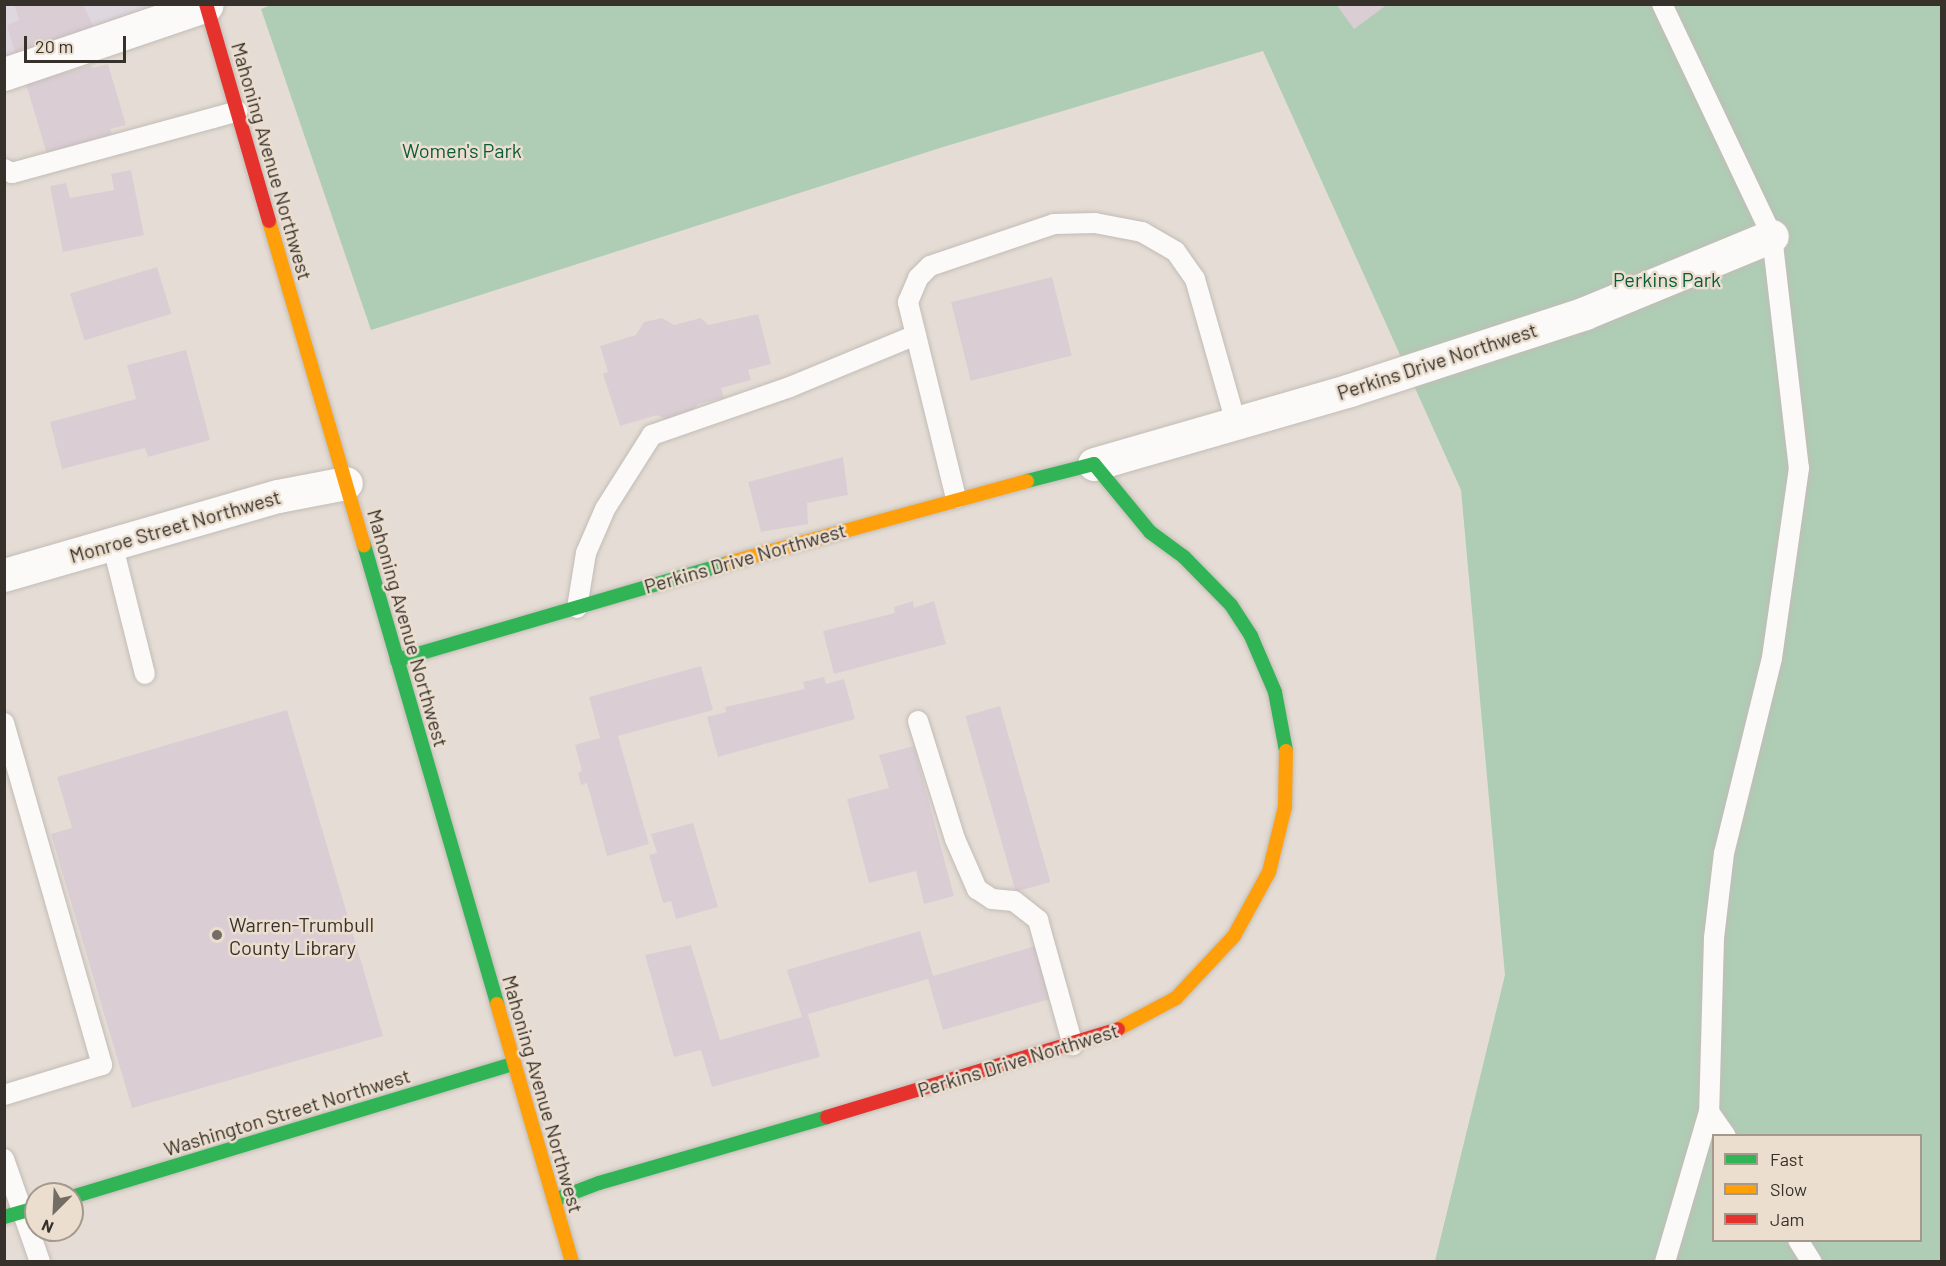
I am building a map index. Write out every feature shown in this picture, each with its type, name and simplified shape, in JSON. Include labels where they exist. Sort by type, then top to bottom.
[{"type":"street","points":[[4,74],[207,5]]},
{"type":"street","name":"Mahoning Avenue Northwest","points":[[207,5],[572,1262]]},
{"type":"street","name":"Perkins Drive Northwest","points":[[397,660],[956,498],[1094,464],[1236,423],[1585,313],[1772,236]]},
{"type":"street","name":"Perkins Drive Northwest","points":[[554,1200],[599,1183],[1072,1045],[1141,1020],[1176,998],[1210,966],[1244,921],[1269,872],[1285,796],[1283,728],[1275,692],[1251,636],[1211,582],[1150,532],[1094,464]]},
{"type":"street","name":"Monroe Street Northwest","points":[[4,574],[278,496],[346,483]]},
{"type":"street","name":"Washington Street Northwest","points":[[84,1193],[513,1064]]},
{"type":"lane","points":[[1662,4],[1772,236],[1799,468],[1772,658],[1724,853],[1714,938],[1709,1112],[1665,1262]]},
{"type":"lane","points":[[4,169],[12,173],[238,111]]},
{"type":"lane","points":[[956,498],[908,302],[918,278],[930,266],[1054,224],[1095,223],[1142,232],[1176,252],[1195,279],[1236,423]]},
{"type":"lane","points":[[577,608],[586,553],[600,520],[652,435],[790,387],[916,335]]},
{"type":"lane","points":[[112,543],[145,674]]},
{"type":"lane","points":[[918,720],[955,839],[977,889],[992,899],[1014,901],[1038,920],[1072,1045]]},
{"type":"lane","points":[[4,723],[102,1065],[4,1095]]},
{"type":"lane","points":[[1709,1112],[1725,1134]]},
{"type":"lane","points":[[4,1159],[40,1262]]},
{"type":"lane","points":[[1799,1242],[1812,1262]]},
{"type":"shaded area","points":[[206,4],[5,73],[4,5]]},
{"type":"green space","name":"Perkins Park","points":[[274,4],[1941,5],[1941,1261],[1435,1261],[1505,975],[1461,490],[1263,51],[943,147],[371,330],[261,9]]},
{"type":"building","points":[[14,4],[83,4],[93,26],[17,59],[7,25],[19,20]]},
{"type":"building","points":[[1336,4],[1388,4],[1354,29]]},
{"type":"building","points":[[108,64],[126,125],[110,129],[112,134],[47,154],[26,84],[91,65],[92,68]]},
{"type":"building","points":[[131,170],[144,235],[63,252],[50,186],[66,183],[70,198],[114,190],[111,174]]},
{"type":"building","points":[[157,267],[171,314],[84,340],[70,294]]},
{"type":"building","points":[[1052,277],[1072,356],[971,381],[951,302]]},
{"type":"building","points":[[758,314],[771,364],[748,370],[751,380],[721,388],[724,398],[698,404],[690,418],[673,423],[657,415],[620,426],[603,374],[608,372],[600,346],[636,335],[644,322],[662,318],[674,325],[701,318],[708,325]]},
{"type":"building","points":[[186,350],[210,440],[148,457],[145,448],[62,469],[50,422],[136,399],[127,365]]},
{"type":"building","points":[[843,457],[848,495],[807,503],[808,524],[761,532],[748,482]]},
{"type":"building","points":[[913,601],[914,608],[934,601],[946,644],[834,674],[823,631],[895,613],[894,607]]},
{"type":"building","points":[[701,666],[713,710],[618,736],[649,844],[607,856],[587,783],[581,785],[578,773],[582,771],[575,745],[600,738],[589,697]]},
{"type":"building","points":[[824,677],[826,684],[844,679],[855,719],[718,757],[707,717],[726,712],[725,707],[805,689],[803,682]]},
{"type":"building","points":[[1000,706],[1050,882],[1016,892],[965,716]]},
{"type":"building","name":"Warren-Trumbull County Library","points":[[287,710],[383,1036],[132,1108],[51,834],[72,828],[57,777]]},
{"type":"building","points":[[914,746],[954,896],[924,904],[916,871],[869,883],[847,799],[889,788],[879,755]]},
{"type":"building","points":[[693,823],[718,907],[676,919],[671,901],[663,903],[649,855],[657,853],[651,834]]},
{"type":"building","points":[[920,931],[933,976],[1042,944],[1057,997],[943,1030],[928,979],[808,1014],[820,1057],[712,1087],[701,1050],[674,1057],[645,955],[691,945],[720,1040],[802,1017],[787,970]]},
{"type":"traffic: fast","points":[[1027,481],[1094,464],[1150,532],[1184,557],[1231,605],[1251,636],[1275,692],[1286,751]]},
{"type":"traffic: fast","points":[[364,545],[497,1004]]},
{"type":"traffic: fast","points":[[397,660],[728,563]]},
{"type":"traffic: fast","points":[[84,1193],[513,1064]]},
{"type":"traffic: fast","points":[[554,1200],[599,1183],[827,1117]]},
{"type":"traffic: fast","points":[[4,1217],[24,1211]]},
{"type":"traffic: slow","points":[[269,221],[364,545]]},
{"type":"traffic: slow","points":[[728,563],[1027,481]]},
{"type":"traffic: slow","points":[[1118,1029],[1176,998],[1234,936],[1269,872],[1285,807],[1286,751]]},
{"type":"traffic: slow","points":[[497,1004],[572,1262]]},
{"type":"traffic: jam","points":[[206,4],[269,221]]},
{"type":"traffic: jam","points":[[827,1117],[1118,1029]]},
{"type":"place","name":"Warren-Trumbull County Library","points":[[217,935]]},
{"type":"park label","name":"Women's Park","points":[[462,150]]}]
